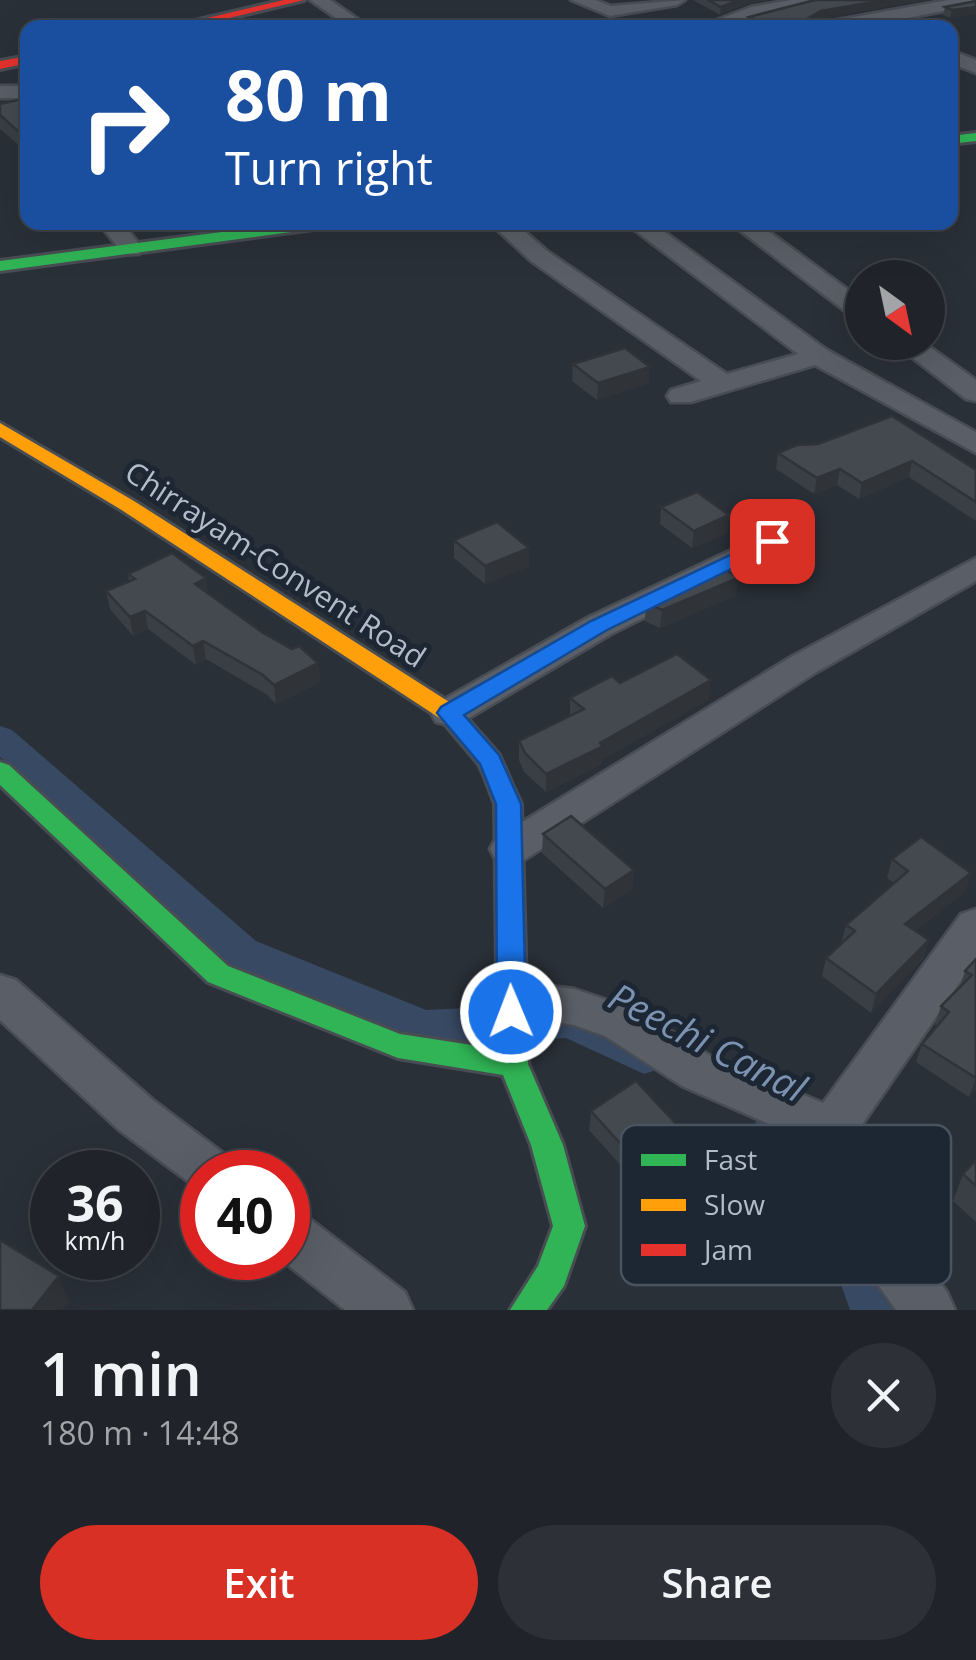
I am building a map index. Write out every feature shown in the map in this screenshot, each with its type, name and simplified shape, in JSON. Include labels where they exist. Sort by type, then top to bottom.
[{"type":"street","points":[[207,20],[300,0]]},
{"type":"street","points":[[318,0],[350,20]]},
{"type":"street","points":[[579,0],[610,11],[678,0]]},
{"type":"street","points":[[729,20],[821,0]]},
{"type":"street","points":[[862,20],[976,0]]},
{"type":"street","points":[[116,230],[131,249]]},
{"type":"street","points":[[0,266],[275,230]]},
{"type":"street","points":[[509,230],[539,256],[723,384]]},
{"type":"street","points":[[646,230],[818,356],[976,444]]},
{"type":"street","points":[[751,230],[845,299]]},
{"type":"street","points":[[681,396],[818,356]]},
{"type":"street","points":[[930,360],[976,393]]},
{"type":"street","points":[[877,422],[913,408]]},
{"type":"street","name":"Chirrayam-Convent Road","points":[[0,429],[449,713],[490,761],[508,804],[511,1030],[569,1226],[552,1275],[527,1310]]},
{"type":"street","points":[[449,713],[599,626],[772,541]]},
{"type":"street","points":[[510,849],[803,665],[976,568]]},
{"type":"street","points":[[0,771],[218,974],[398,1046],[511,1030],[574,1007],[622,1023],[698,1072],[823,1125]]},
{"type":"street","points":[[835,1125],[917,1003],[976,926]]},
{"type":"street","points":[[0,993],[136,1115],[181,1150]]},
{"type":"street","points":[[310,1250],[386,1310]]},
{"type":"street","points":[[910,1285],[928,1310]]},
{"type":"building","points":[[708,0],[739,0],[721,7]]},
{"type":"building","points":[[815,0],[885,0],[821,11],[805,20],[749,17]]},
{"type":"building","points":[[976,1],[976,7],[945,7]]},
{"type":"building","points":[[20,99],[20,133],[0,115],[0,104]]},
{"type":"building","points":[[625,348],[650,367],[598,383],[573,364]]},
{"type":"building","points":[[892,416],[976,470],[976,502],[912,461],[862,483],[840,469],[817,478],[778,453],[797,445],[818,444]]},
{"type":"building","points":[[697,492],[729,515],[694,531],[661,507]]},
{"type":"building","points":[[497,522],[529,548],[485,566],[454,540]]},
{"type":"building","points":[[172,553],[206,578],[195,584],[263,633],[292,649],[299,646],[318,663],[274,685],[203,641],[193,646],[145,611],[130,617],[106,591],[135,579],[128,574]]},
{"type":"building","points":[[721,566],[738,578],[662,610],[646,603]]},
{"type":"building","points":[[677,654],[711,680],[600,743],[603,746],[546,774],[525,753],[519,741],[584,709],[570,698],[612,676],[620,683]]},
{"type":"building","points":[[571,816],[634,870],[605,889],[543,834]]},
{"type":"building","points":[[921,837],[971,873],[905,924],[929,940],[876,994],[826,958],[855,931],[846,925],[908,871],[892,859]]},
{"type":"building","points":[[976,959],[976,1078],[922,1044],[949,1012],[941,1006],[972,975],[965,971]]},
{"type":"building","points":[[636,1081],[677,1125],[621,1125],[621,1144],[591,1111]]},
{"type":"building","points":[[976,1160],[976,1186],[963,1174]]},
{"type":"building","points":[[0,1240],[30,1258],[30,1280],[56,1280],[32,1310],[0,1310]]},
{"type":"waterway","name":"Peechi Canal","points":[[0,738],[242,952],[424,1028],[570,1020],[644,1056]]},
{"type":"waterway","name":"Peechi Canal","points":[[866,1285],[875,1310]]},
{"type":"traffic: fast","points":[[958,139],[976,137]]},
{"type":"traffic: fast","points":[[0,266],[275,230]]},
{"type":"traffic: fast","points":[[0,771],[218,974],[398,1046],[513,1064]]},
{"type":"traffic: fast","points":[[498,780],[508,804],[513,1064],[547,1145],[569,1226],[552,1275],[527,1310]]},
{"type":"traffic: slow","points":[[0,429],[127,505],[449,713],[490,761],[498,780]]},
{"type":"traffic: jam","points":[[207,20],[299,0]]},
{"type":"traffic: jam","points":[[0,65],[20,61]]},
{"type":"route","points":[[511,1012],[508,804],[490,761],[449,713],[599,626],[772,541]]}]
